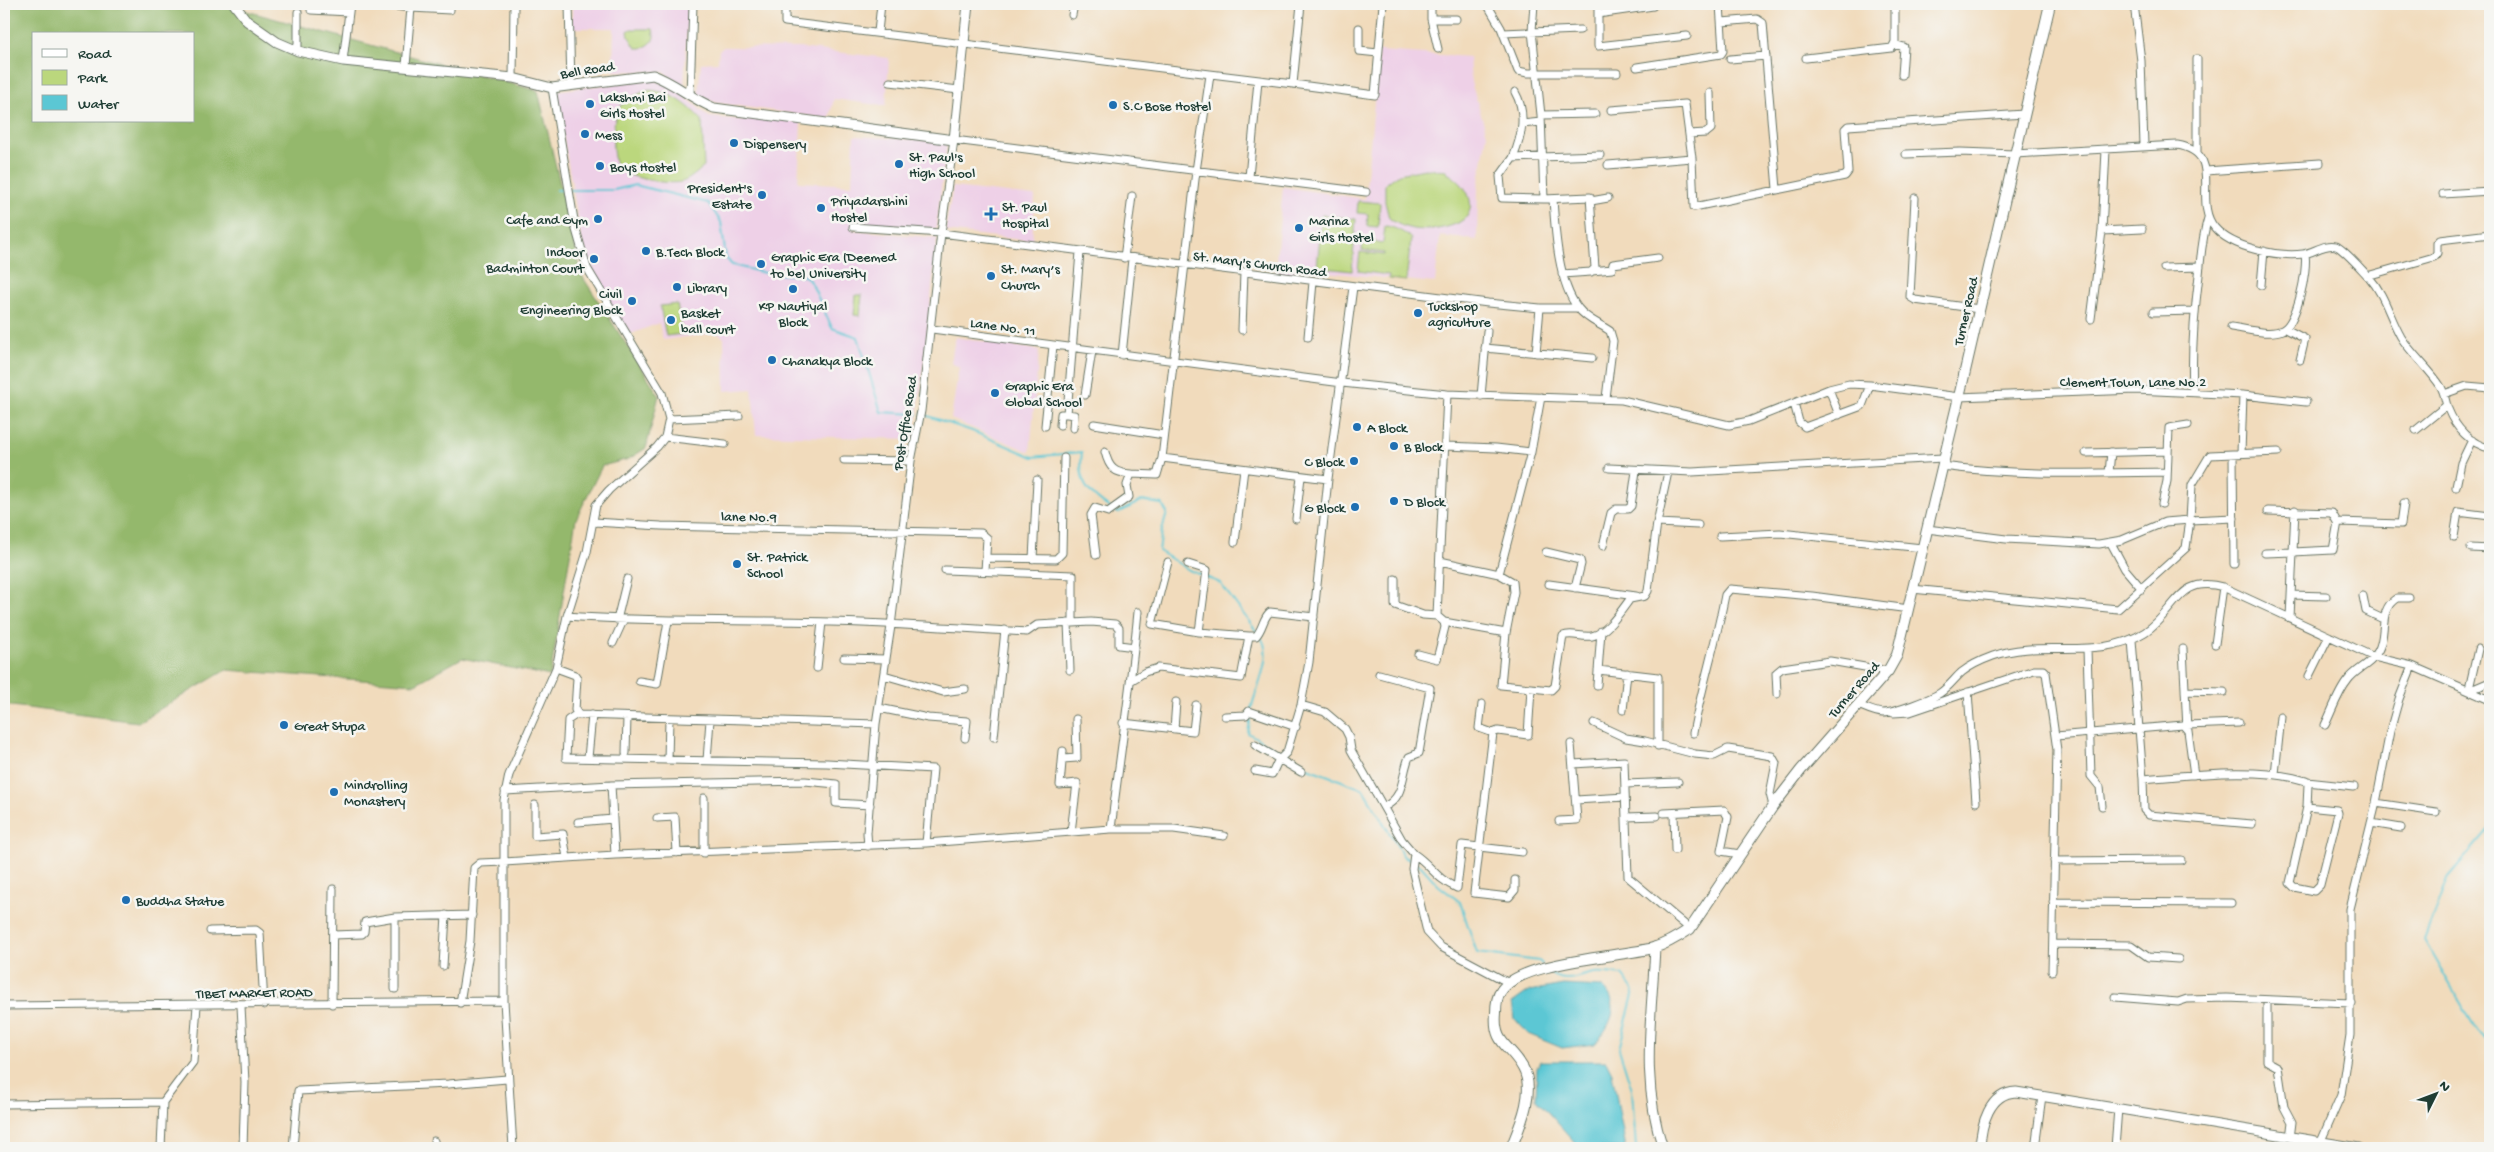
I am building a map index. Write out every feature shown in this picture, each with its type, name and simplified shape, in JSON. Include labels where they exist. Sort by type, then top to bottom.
[{"type":"main road","name":"Turner Road","points":[[1509,983],[1528,974],[1561,963],[1654,947],[1671,941],[1690,929],[1773,806],[1801,770],[1888,671],[1897,655],[2050,4]]},
{"type":"main road","points":[[1509,983],[1501,991],[1496,1006],[1495,1028],[1500,1041],[1524,1068],[1528,1081],[1527,1096],[1511,1148]]},
{"type":"street","name":"Bell Road","points":[[234,4],[246,21],[277,42],[298,51],[343,61],[513,78],[552,88],[653,75],[667,80],[700,102],[726,111],[767,114],[954,140]]},
{"type":"street","points":[[343,61],[350,4]]},
{"type":"street","points":[[378,4],[450,10],[450,4]]},
{"type":"street","points":[[513,78],[514,4]]},
{"type":"street","points":[[569,4],[571,86]]},
{"type":"street","points":[[690,95],[693,4]]},
{"type":"street","points":[[785,4],[785,22],[1375,95],[1383,4]]},
{"type":"street","points":[[878,32],[881,4]]},
{"type":"street","name":"Post Office Road","points":[[868,846],[876,724],[891,626],[911,462],[921,414],[932,329],[941,233],[954,140],[968,4]]},
{"type":"street","points":[[1072,15],[1074,4]]},
{"type":"street","points":[[1293,84],[1301,4]]},
{"type":"street","points":[[1430,4],[1431,19],[1438,49]]},
{"type":"street","points":[[1486,4],[1503,33],[1518,71],[1537,73],[1617,72]]},
{"type":"street","points":[[1534,4],[1532,31],[1541,118],[1544,199]]},
{"type":"street","points":[[1598,4],[1598,46],[1687,36]]},
{"type":"street","points":[[1637,66],[1719,55],[1723,51],[1720,4]]},
{"type":"street","points":[[1806,58],[1890,48],[1894,44],[1895,4]]},
{"type":"street","points":[[2134,4],[2141,61],[2144,145]]},
{"type":"street","points":[[1598,14],[1653,6]]},
{"type":"street","points":[[406,66],[411,8]]},
{"type":"street","points":[[311,10],[349,12]]},
{"type":"street","points":[[298,12],[298,51]]},
{"type":"street","points":[[1431,19],[1456,19]]},
{"type":"street","points":[[1722,22],[1759,20],[1763,24],[1777,189]]},
{"type":"street","points":[[1359,28],[1359,51],[1378,53]]},
{"type":"street","points":[[1503,33],[1580,30]]},
{"type":"street","points":[[1894,44],[1904,47],[1902,75]]},
{"type":"street","points":[[1730,59],[1766,56]]},
{"type":"street","points":[[2193,392],[2194,311],[2203,234],[2208,218],[2206,171],[2197,153],[2197,60]]},
{"type":"street","points":[[1105,452],[1109,466],[1114,470],[1131,474],[1157,476],[1162,458],[1196,170],[1210,75]]},
{"type":"street","points":[[1249,176],[1258,81]]},
{"type":"street","points":[[890,82],[959,90]]},
{"type":"street","points":[[513,1148],[507,1079],[504,1001],[505,791],[509,775],[556,668],[567,616],[594,522],[596,505],[609,490],[642,461],[665,437],[669,419],[662,393],[587,268],[575,226],[552,88]]},
{"type":"street","points":[[1515,92],[1521,108],[1520,141],[1500,176],[1502,198],[1552,199],[1590,197],[1596,266],[1592,271]]},
{"type":"street","points":[[1689,134],[1706,133],[1711,129],[1710,93]]},
{"type":"street","points":[[1611,110],[1684,104],[1692,158],[1694,207],[1727,202],[1777,189],[1847,175],[1845,129],[1848,126],[2024,114]]},
{"type":"street","points":[[1522,124],[1541,118],[1594,114]]},
{"type":"street","points":[[954,140],[1366,192]]},
{"type":"street","points":[[1906,154],[1960,152],[2015,154],[2106,150],[2144,145],[2177,145],[2197,153]]},
{"type":"street","points":[[2091,319],[2102,231],[2106,150]]},
{"type":"street","points":[[1512,158],[1600,155]]},
{"type":"street","points":[[1608,164],[1692,158]]},
{"type":"street","points":[[2206,171],[2320,163]]},
{"type":"street","points":[[2443,194],[2490,191]]},
{"type":"street","points":[[1124,258],[1132,196]]},
{"type":"street","points":[[1590,201],[1608,198]]},
{"type":"street","points":[[1914,198],[1910,297],[1915,300],[1979,308]]},
{"type":"street","points":[[1552,199],[1562,274],[1578,308],[1588,318],[1610,331],[1613,341],[1606,398]]},
{"type":"street","points":[[2208,218],[2222,234],[2242,245],[2264,251],[2305,254],[2327,246],[2336,246],[2381,291],[2396,327],[2410,350],[2444,394],[2456,424],[2472,440],[2482,447],[2490,448]]},
{"type":"street","name":"St. Mary's Church Road","points":[[853,227],[941,233],[1312,282],[1540,308],[1565,310],[1578,308]]},
{"type":"street","points":[[2102,231],[2142,229]]},
{"type":"street","points":[[2367,276],[2434,257],[2437,253],[2436,243],[2440,240],[2490,234]]},
{"type":"street","points":[[2261,284],[2264,251]]},
{"type":"street","points":[[1068,414],[1071,348],[1080,252]]},
{"type":"street","points":[[2231,327],[2276,332],[2286,329],[2291,321],[2306,275],[2305,254]]},
{"type":"street","points":[[1562,274],[1592,271],[1606,272],[1612,269],[1613,264],[1658,258]]},
{"type":"street","points":[[1122,354],[1132,259]]},
{"type":"street","points":[[2164,268],[2200,266]]},
{"type":"street","points":[[1242,330],[1244,272]]},
{"type":"street","points":[[1308,337],[1312,282]]},
{"type":"street","points":[[1255,771],[1272,774],[1284,756],[1296,727],[1301,705],[1309,662],[1328,479],[1353,287]]},
{"type":"street","points":[[1536,353],[1540,308]]},
{"type":"street","points":[[2153,312],[2194,311]]},
{"type":"street","name":"Lane No. 11","points":[[932,329],[1342,383],[1447,394],[1541,397]]},
{"type":"street","points":[[2286,329],[2305,339],[2300,360]]},
{"type":"street","points":[[1481,396],[1487,331]]},
{"type":"street","points":[[1045,426],[1053,346]]},
{"type":"street","points":[[1485,348],[1592,358]]},
{"type":"street","points":[[1085,395],[1092,351]]},
{"type":"street","name":"Clement Town, Lane No.2","points":[[1541,397],[1606,398],[1641,403],[1697,419],[1729,424],[1749,421],[1829,389],[1849,384],[1870,384],[1959,397],[2135,390],[2243,395],[2306,402]]},
{"type":"street","points":[[1794,403],[1799,422],[1803,427],[1863,406],[1870,384]]},
{"type":"street","points":[[2444,394],[2467,386],[2490,388]]},
{"type":"street","points":[[1829,389],[1839,414]]},
{"type":"street","points":[[1437,616],[1447,394]]},
{"type":"street","points":[[2241,453],[2243,395]]},
{"type":"street","points":[[1498,574],[1531,452],[1541,397]]},
{"type":"street","points":[[2416,430],[2447,404]]},
{"type":"street","points":[[1060,425],[1062,414],[1074,415],[1073,428]]},
{"type":"street","points":[[669,419],[739,416]]},
{"type":"street","points":[[1094,424],[1164,435]]},
{"type":"street","points":[[2162,504],[2167,472],[2169,428],[2188,425]]},
{"type":"street","points":[[665,437],[726,444]]},
{"type":"street","points":[[2456,487],[2461,463],[2472,440]]},
{"type":"street","points":[[1446,446],[1496,448],[1531,452]]},
{"type":"street","points":[[2086,453],[2168,451]]},
{"type":"street","points":[[2109,473],[2111,452]]},
{"type":"street","points":[[1912,589],[2114,610],[2122,607],[2142,590],[2186,548],[2190,520],[2190,490],[2210,455],[2278,452]]},
{"type":"street","points":[[2233,454],[2234,564]]},
{"type":"street","points":[[985,571],[987,558],[1056,559],[1062,553],[1064,458]]},
{"type":"street","points":[[1162,458],[1328,479]]},
{"type":"street","points":[[844,460],[911,462]]},
{"type":"street","points":[[1609,468],[1668,472],[1942,462],[1979,471],[2167,472]]},
{"type":"street","points":[[1235,542],[1244,469]]},
{"type":"street","points":[[1603,546],[1611,513],[1616,509],[1628,509],[1631,506],[1636,471]]},
{"type":"street","points":[[1548,584],[1645,596],[1648,591],[1657,523],[1668,472]]},
{"type":"street","points":[[1096,555],[1091,516],[1095,508],[1111,509],[1129,497],[1128,485],[1131,474]]},
{"type":"street","points":[[1296,519],[1301,477]]},
{"type":"street","points":[[1033,559],[1037,480]]},
{"type":"street","points":[[2337,522],[2401,524],[2404,503]]},
{"type":"street","points":[[2290,618],[2295,510]]},
{"type":"street","points":[[2266,553],[2333,550],[2337,522],[2332,513],[2295,510],[2268,511]]},
{"type":"street","points":[[2454,537],[2456,514],[2459,512],[2490,516]]},
{"type":"street","points":[[1927,529],[2006,539],[2111,543],[2165,522],[2234,518]]},
{"type":"street","name":"lane No.9","points":[[594,522],[661,526],[983,534],[987,538],[987,558]]},
{"type":"street","points":[[1657,523],[1698,525]]},
{"type":"street","points":[[1720,536],[1780,532],[1922,548]]},
{"type":"street","points":[[2111,543],[2125,569],[2142,590]]},
{"type":"street","points":[[2471,548],[2490,549]]},
{"type":"street","points":[[1546,552],[1580,560],[1574,588]]},
{"type":"street","points":[[1440,561],[1498,574],[1514,585],[1506,634],[1501,685],[1551,690],[1554,687],[1563,636],[1568,634],[1591,636],[1601,631],[1617,616],[1630,599],[1636,596]]},
{"type":"street","points":[[1168,562],[1152,624],[1199,632],[1256,634]]},
{"type":"street","points":[[1188,564],[1208,570],[1199,632]]},
{"type":"street","points":[[945,570],[1073,575],[1070,670]]},
{"type":"street","points":[[613,643],[620,620],[627,579]]},
{"type":"street","points":[[1395,579],[1395,605],[1422,615],[1437,616],[1444,622],[1506,634]]},
{"type":"street","points":[[1890,713],[1937,695],[1967,668],[1993,656],[2030,648],[2087,649],[2132,640],[2148,630],[2194,585],[2208,582],[2223,587],[2374,656],[2412,666],[2490,700]]},
{"type":"street","points":[[2215,644],[2223,587]]},
{"type":"street","points":[[1693,733],[1702,686],[1712,658],[1725,595],[1730,589],[1812,596],[1909,609]]},
{"type":"street","points":[[2291,595],[2326,596]]},
{"type":"street","points":[[2363,596],[2366,611],[2383,619]]},
{"type":"street","points":[[2326,725],[2346,681],[2366,667],[2380,647],[2383,619],[2394,599],[2409,598]]},
{"type":"street","points":[[1111,829],[1124,724],[1132,680],[1138,612]]},
{"type":"street","points":[[1132,680],[1145,672],[1158,668],[1240,678],[1256,634],[1270,612],[1314,617]]},
{"type":"street","points":[[567,616],[620,620],[822,622],[1026,632],[1037,625],[1071,623],[1115,624],[1119,628],[1119,645],[1135,647]]},
{"type":"street","points":[[639,681],[656,684],[668,621]]},
{"type":"street","points":[[817,668],[822,622]]},
{"type":"street","points":[[1418,654],[1437,659],[1444,622]]},
{"type":"street","points":[[994,737],[1005,630]]},
{"type":"street","points":[[1597,685],[1601,631]]},
{"type":"street","points":[[2309,676],[2329,636]]},
{"type":"street","points":[[2132,640],[2140,728],[2144,810],[2149,815],[2252,824]]},
{"type":"street","points":[[2087,649],[2090,776],[2100,787],[2102,806]]},
{"type":"street","points":[[2183,649],[2187,727],[2194,775]]},
{"type":"street","points":[[2470,690],[2478,649]]},
{"type":"street","points":[[844,658],[886,659]]},
{"type":"street","points":[[1777,694],[1776,673],[1782,668],[1830,661],[1888,671]]},
{"type":"street","points":[[2314,1144],[2340,1095],[2350,1028],[2349,918],[2376,803],[2390,732],[2399,699],[2412,666]]},
{"type":"street","points":[[556,668],[575,675],[577,678],[577,714]]},
{"type":"street","points":[[1598,670],[1658,677],[1658,746]]},
{"type":"street","points":[[1858,705],[1878,712],[1910,712],[2034,670],[2043,670],[2048,678],[2056,736],[2052,971]]},
{"type":"street","points":[[1623,710],[1627,673]]},
{"type":"street","points":[[1379,674],[1430,688],[1418,753],[1409,757],[1400,793],[1393,803],[1384,807]]},
{"type":"street","points":[[884,675],[943,692],[965,689]]},
{"type":"street","points":[[2470,690],[2490,682]]},
{"type":"street","points":[[1482,704],[1479,728],[1494,733],[1498,731],[1528,735],[1531,689]]},
{"type":"street","points":[[1968,692],[1976,802]]},
{"type":"street","points":[[2185,692],[2224,692]]},
{"type":"street","points":[[1174,729],[1176,702]]},
{"type":"street","points":[[1301,705],[1325,712],[1346,731],[1351,750],[1413,858],[1421,913],[1427,932],[1441,947],[1509,983]]},
{"type":"street","points":[[1124,724],[1193,731],[1196,706]]},
{"type":"street","points":[[879,708],[928,718],[967,720],[965,738]]},
{"type":"street","points":[[1225,716],[1246,716],[1251,712],[1296,727]]},
{"type":"street","points":[[876,724],[670,719],[577,714],[568,720],[566,758],[873,764],[933,769],[926,843]]},
{"type":"street","points":[[588,758],[592,715]]},
{"type":"street","points":[[2276,774],[2281,716]]},
{"type":"street","points":[[626,753],[627,717]]},
{"type":"street","points":[[668,760],[670,719]]},
{"type":"street","points":[[1072,832],[1077,784],[1060,785],[1063,755],[1077,758],[1076,719]]},
{"type":"street","points":[[707,760],[710,720]]},
{"type":"street","points":[[1594,723],[1626,738],[1645,741],[1658,746],[1714,756],[1728,749],[1772,756],[1776,764],[1770,794],[1773,806]]},
{"type":"street","points":[[2056,736],[2181,725],[2187,727],[2239,724]]},
{"type":"street","points":[[1494,733],[1474,893],[1509,897],[1515,890],[1515,880]]},
{"type":"street","points":[[1559,821],[1578,820],[1571,744]]},
{"type":"street","points":[[1255,745],[1284,756],[1301,772]]},
{"type":"street","points":[[1573,764],[1624,761],[1628,877],[1690,929]]},
{"type":"street","points":[[2143,779],[2194,775],[2276,774],[2307,782],[2354,787]]},
{"type":"street","points":[[505,791],[611,785],[805,781],[836,784],[836,803],[870,804]]},
{"type":"street","points":[[1624,784],[1678,782]]},
{"type":"street","points":[[2307,782],[2307,807],[2290,883],[2294,887],[2314,891],[2320,885],[2338,813],[2336,810],[2307,807]]},
{"type":"street","points":[[611,785],[615,855]]},
{"type":"street","points":[[1576,800],[1625,797]]},
{"type":"street","points":[[704,798],[704,852]]},
{"type":"street","points":[[2376,803],[2436,812]]},
{"type":"street","points":[[535,805],[535,836],[563,834],[568,858]]},
{"type":"street","points":[[1626,817],[1724,810],[1728,817],[1721,851],[1740,854]]},
{"type":"street","points":[[1674,813],[1676,850]]},
{"type":"street","points":[[657,818],[675,817],[677,853]]},
{"type":"street","points":[[578,822],[613,818]]},
{"type":"street","points":[[2371,823],[2401,828]]},
{"type":"street","points":[[460,1003],[472,915],[475,866],[480,863],[615,855],[926,843],[1111,829],[1174,829],[1224,836]]},
{"type":"street","points":[[1413,858],[1422,859],[1441,881],[1457,888],[1462,846],[1522,852]]},
{"type":"street","points":[[2054,861],[2181,860]]},
{"type":"street","points":[[332,1004],[334,889]]},
{"type":"street","points":[[2053,902],[2232,903]]},
{"type":"street","points":[[443,966],[446,915]]},
{"type":"street","points":[[333,935],[362,934],[364,932],[364,922],[395,917],[472,915]]},
{"type":"street","points":[[395,917],[396,988]]},
{"type":"street","points":[[210,931],[256,930],[260,933],[264,1005]]},
{"type":"street","points":[[2053,944],[2131,945],[2148,957],[2178,959]]},
{"type":"street","points":[[1654,947],[1648,1061],[1654,1121],[1663,1148]]},
{"type":"street","points":[[2115,997],[2178,1002],[2187,999],[2351,1003]]},
{"type":"street","points":[[2267,1000],[2267,1062],[2278,1067],[2284,1107],[2292,1122],[2290,1138]]},
{"type":"street","name":"TIBET MARKET ROAD","points":[[4,1006],[241,1006],[504,1001]]},
{"type":"street","points":[[161,1148],[163,1102],[194,1062],[196,1005]]},
{"type":"street","points":[[241,1006],[244,1082],[243,1148]]},
{"type":"street","points":[[293,1148],[298,1091],[448,1084],[507,1079]]},
{"type":"street","points":[[1980,1148],[1982,1129],[1991,1106],[1998,1096],[2016,1092],[2290,1138],[2314,1144],[2360,1148]]},
{"type":"street","points":[[2035,1148],[2042,1096]]},
{"type":"street","points":[[4,1104],[163,1102]]},
{"type":"street","points":[[2115,1148],[2118,1108]]},
{"type":"shaded area","points":[[572,4],[688,4],[684,87],[664,72],[613,71],[614,28],[572,28]]},
{"type":"shaded area","points":[[724,47],[799,48],[889,58],[886,106],[834,99],[829,119],[718,103],[698,97],[701,63],[718,62],[719,50]]},
{"type":"shaded area","points":[[1379,51],[1469,57],[1471,82],[1487,134],[1478,187],[1477,240],[1440,236],[1435,283],[1295,269],[1293,275],[1275,272],[1283,187],[1365,199]]},
{"type":"shaded area","name":"Graphic Era (Deemed to be) University","points":[[651,79],[675,88],[709,117],[744,120],[744,114],[801,122],[798,182],[852,185],[854,136],[947,142],[936,229],[853,223],[853,230],[937,238],[914,439],[756,435],[752,389],[725,391],[724,338],[717,333],[663,340],[659,323],[631,334],[617,315],[592,274],[582,241],[555,91]]},
{"type":"shaded area","name":"St. Paul Hospital","points":[[953,187],[1035,196],[1032,241],[945,231]]},
{"type":"shaded area","name":"Graphic Era Global School","points":[[955,337],[1039,350],[1030,452],[951,419],[959,367],[951,363]]},
{"type":"green space","points":[[4,4],[221,4],[538,91],[582,276],[659,395],[646,448],[629,459],[602,466],[576,519],[550,676],[462,658],[415,684],[226,670],[138,722],[4,705]]},
{"type":"green space","points":[[631,29],[653,29],[654,36],[652,41],[642,48],[636,48],[629,37],[628,31]]},
{"type":"green space","points":[[649,90],[672,96],[691,109],[702,120],[704,167],[684,181],[675,183],[638,178],[623,172],[615,163],[613,138],[615,120],[619,108],[629,99]]},
{"type":"green space","points":[[1425,169],[1447,171],[1464,187],[1468,193],[1470,207],[1469,213],[1464,220],[1446,227],[1426,230],[1406,227],[1389,218],[1385,202],[1385,184],[1399,174]]},
{"type":"green space","points":[[1358,201],[1380,203],[1378,227],[1367,226],[1368,214],[1357,213]]},
{"type":"green space","points":[[1322,215],[1356,219],[1352,271],[1317,267]]},
{"type":"green space","points":[[1385,226],[1399,230],[1411,239],[1406,281],[1389,279],[1389,275],[1358,271],[1360,252],[1384,255],[1384,253],[1362,250],[1363,240],[1383,243]]},
{"type":"green space","points":[[856,295],[862,295],[860,316],[854,315]]},
{"type":"green space","name":"Basket ball court","points":[[677,304],[682,334],[666,336],[660,306]]},
{"type":"water","points":[[1563,985],[1603,987],[1609,994],[1613,1009],[1612,1016],[1605,1031],[1595,1044],[1562,1048],[1528,1034],[1515,1019],[1512,1003],[1529,991]]},
{"type":"water","points":[[1540,1061],[1606,1061],[1612,1073],[1626,1148],[1580,1148],[1536,1099],[1537,1068]]},
{"type":"waterway","points":[[557,190],[614,190],[635,185],[708,203],[721,222],[726,258],[732,265],[765,273],[805,276],[812,284],[832,328],[858,337],[881,412],[917,414]]},
{"type":"waterway","points":[[922,414],[972,431],[1033,457],[1082,452],[1081,472],[1086,486],[1095,497],[1111,509]]},
{"type":"waterway","points":[[1115,511],[1118,513],[1141,501],[1162,504],[1167,513],[1159,551],[1189,570],[1220,583],[1257,632]]},
{"type":"waterway","points":[[1251,710],[1265,662],[1264,644],[1260,636]]},
{"type":"waterway","points":[[1251,715],[1248,733],[1282,753]]},
{"type":"waterway","points":[[1286,756],[1305,767],[1363,789],[1404,857],[1410,860]]},
{"type":"waterway","points":[[2490,828],[2448,877],[2424,940],[2477,1031],[2490,1042]]},
{"type":"waterway","points":[[1414,862],[1421,866],[1438,885],[1460,902],[1477,953],[1539,961],[1542,964]]},
{"type":"waterway","points":[[1549,971],[1555,976],[1566,979],[1594,973],[1622,975],[1634,991],[1619,1049],[1632,1090],[1636,1148]]},
{"type":"place","name":"Lakshmi Bai Girls Hostel","points":[[590,104]]},
{"type":"place","name":"S.C Bose Hostel","points":[[1113,105]]},
{"type":"place","name":"Mess","points":[[585,134]]},
{"type":"place","name":"Dispensery","points":[[734,143]]},
{"type":"place","name":"St. Paul's High School","points":[[899,164]]},
{"type":"place","name":"Boys Hostel","points":[[600,166]]},
{"type":"place","name":"President's Estate","points":[[762,195]]},
{"type":"place","name":"Priyadarshini Hostel","points":[[821,208]]},
{"type":"place","name":"St. Paul Hospital","points":[[991,214]]},
{"type":"place","name":"Cafe and Gym","points":[[598,219]]},
{"type":"place","name":"Marina Girls Hostel","points":[[1299,228]]},
{"type":"place","name":"B.Tech Block","points":[[646,251]]},
{"type":"place","name":"Indoor Badminton Court","points":[[594,259]]},
{"type":"place","name":"Graphic Era (Deemed to be) University","points":[[761,264]]},
{"type":"place","name":"St. Mary’s Church","points":[[991,276]]},
{"type":"place","name":"Library","points":[[677,287]]},
{"type":"place","name":"KP Nautiyal Block","points":[[793,289]]},
{"type":"place","name":"Civil Engineering Block","points":[[632,301]]},
{"type":"place","name":"Tuckshop agriculture","points":[[1418,313]]},
{"type":"place","name":"Basket ball court","points":[[671,320]]},
{"type":"place","name":"Chanakya Block","points":[[772,360]]},
{"type":"place","name":"Graphic Era Global School","points":[[995,393]]},
{"type":"place","name":"A Block","points":[[1357,427]]},
{"type":"place","name":"B Block","points":[[1394,446]]},
{"type":"place","name":"C Block","points":[[1354,461]]},
{"type":"place","name":"D Block","points":[[1394,501]]},
{"type":"place","name":"G Block","points":[[1355,507]]},
{"type":"place","name":"St. Patrick School","points":[[737,564]]},
{"type":"place","name":"Great Stupa","points":[[284,725]]},
{"type":"place","name":"Mindrolling Monastery","points":[[334,792]]},
{"type":"place","name":"Buddha Statue","points":[[126,900]]}]
